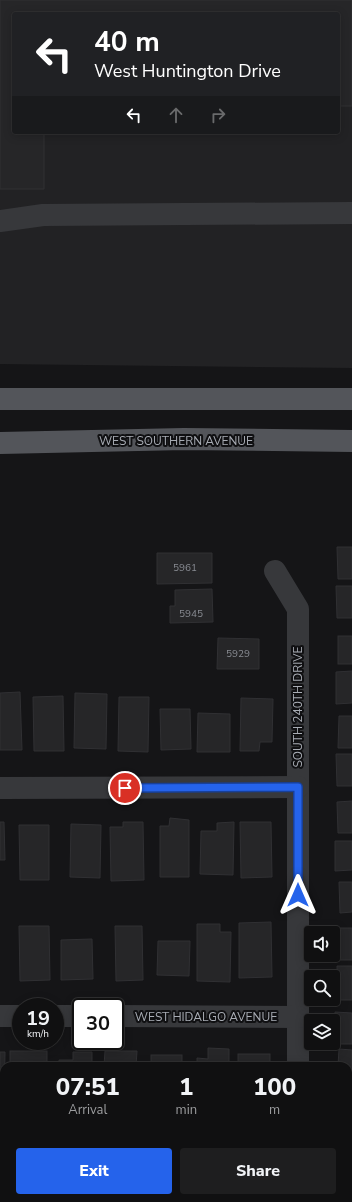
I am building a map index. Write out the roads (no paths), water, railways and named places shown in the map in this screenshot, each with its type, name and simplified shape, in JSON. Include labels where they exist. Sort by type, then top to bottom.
[{"type":"main road","points":[[0,399],[352,399]]},
{"type":"main road","name":"WEST SOUTHERN AVENUE","points":[[0,443],[184,440],[352,441]]},
{"type":"street","points":[[0,221],[43,215],[352,213]]},
{"type":"street","name":"SOUTH 240TH DRIVE","points":[[275,571],[298,609],[298,1062]]},
{"type":"street","points":[[0,788],[298,787]]},
{"type":"street","points":[[0,1016],[12,1016]]},
{"type":"street","name":"WEST HIDALGO AVENUE","points":[[124,1016],[298,1017]]}]
